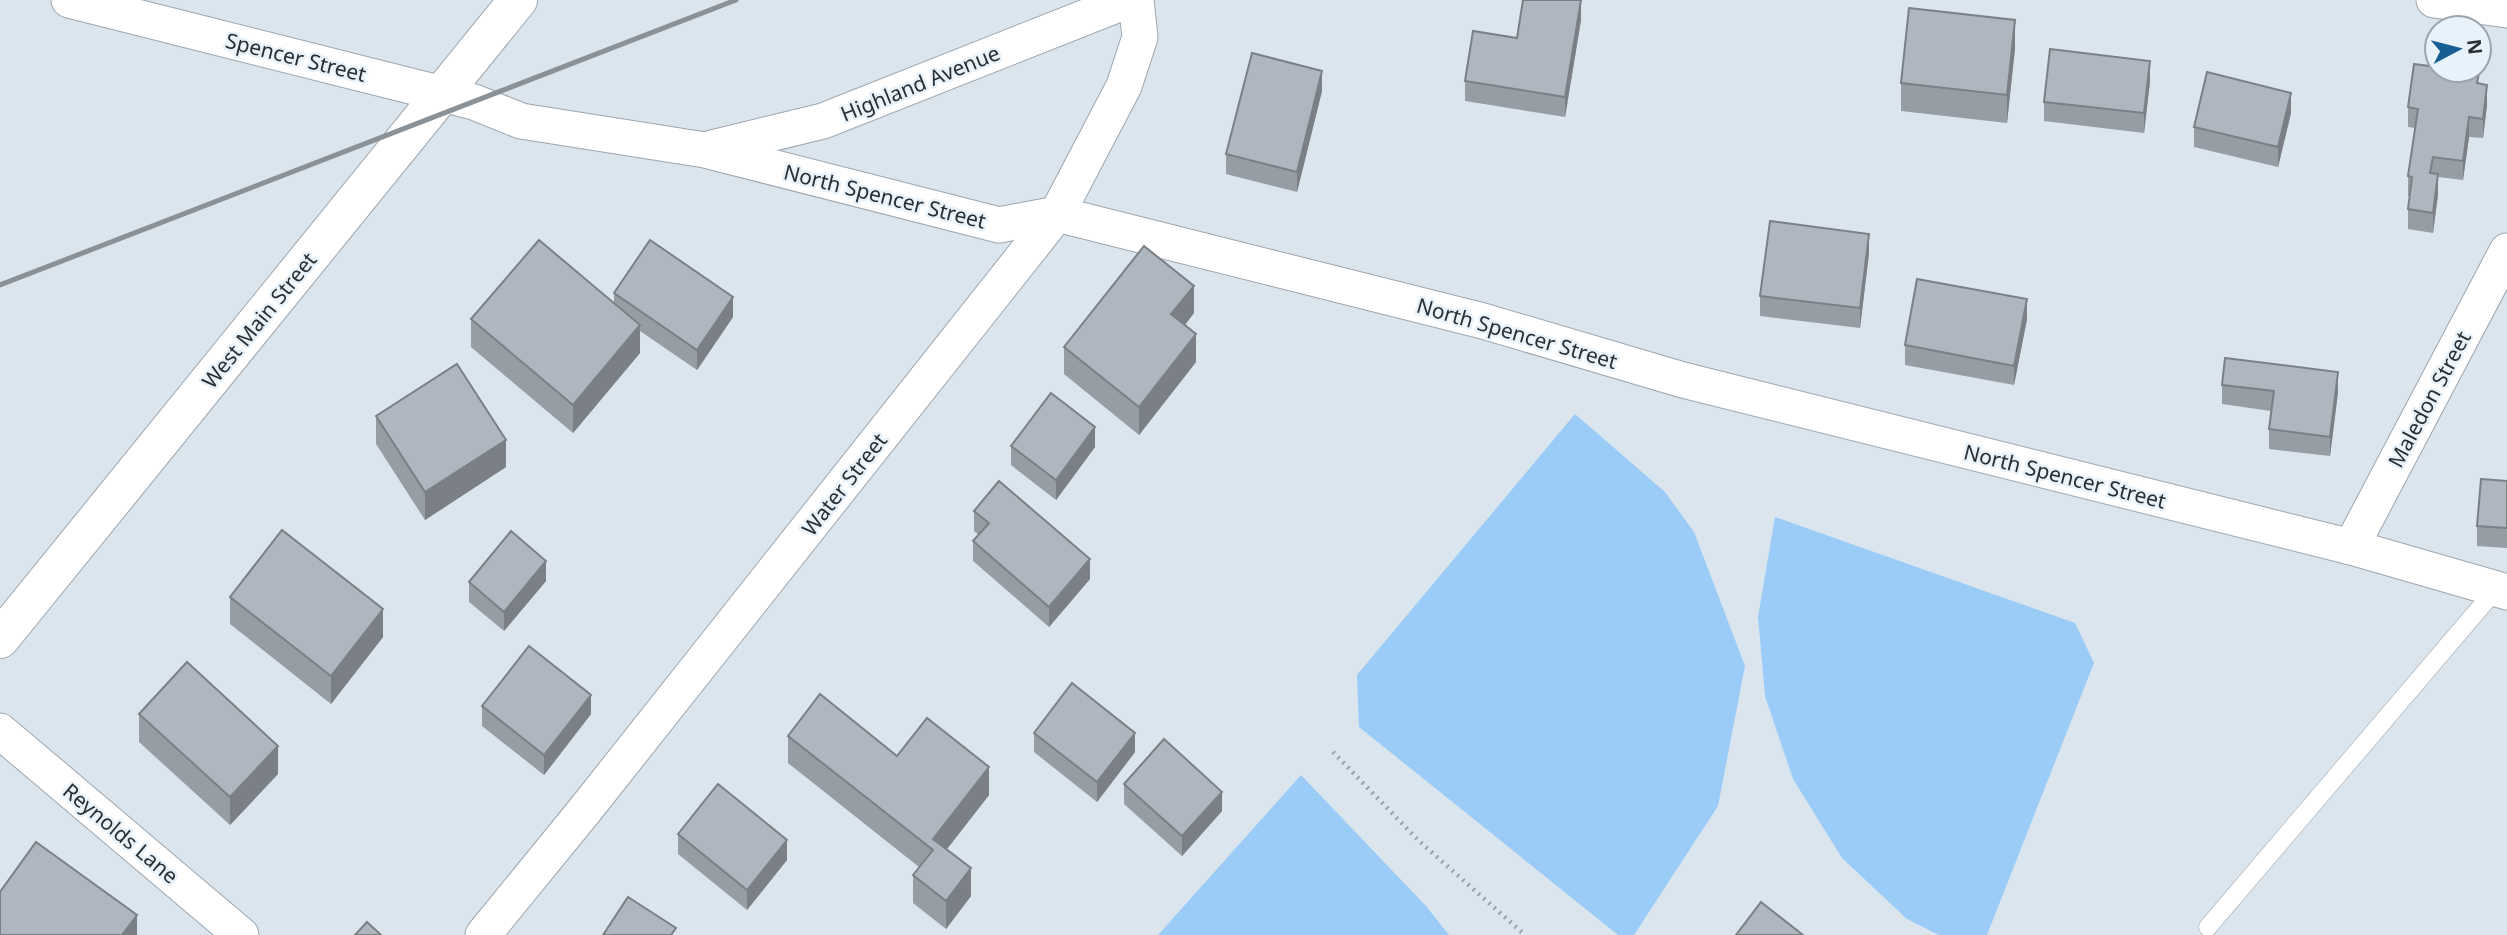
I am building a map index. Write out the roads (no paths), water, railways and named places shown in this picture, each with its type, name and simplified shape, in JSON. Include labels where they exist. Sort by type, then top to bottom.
[{"type":"main road","name":"West Main Street","points":[[0,639],[518,0]]},
{"type":"street","name":"Spencer Street","points":[[69,0],[474,102],[521,121]]},
{"type":"street","name":"Highland Avenue","points":[[705,150],[823,121],[1129,0]]},
{"type":"street","name":"Water Street","points":[[483,935],[594,799],[1057,214],[1124,86],[1140,37],[1136,0]]},
{"type":"street","points":[[2434,0],[2507,10]]},
{"type":"street","name":"North Spencer Street","points":[[521,121],[705,150],[999,225],[1057,214],[1483,321],[1683,380],[2351,547],[2502,591]]},
{"type":"street","name":"Maledon Street","points":[[2351,547],[2507,251]]},
{"type":"street","name":"Reynolds Lane","points":[[0,731],[241,935]]},
{"type":"lane","points":[[2208,927],[2502,591]]},
{"type":"railway","points":[[0,285],[736,0]]}]
